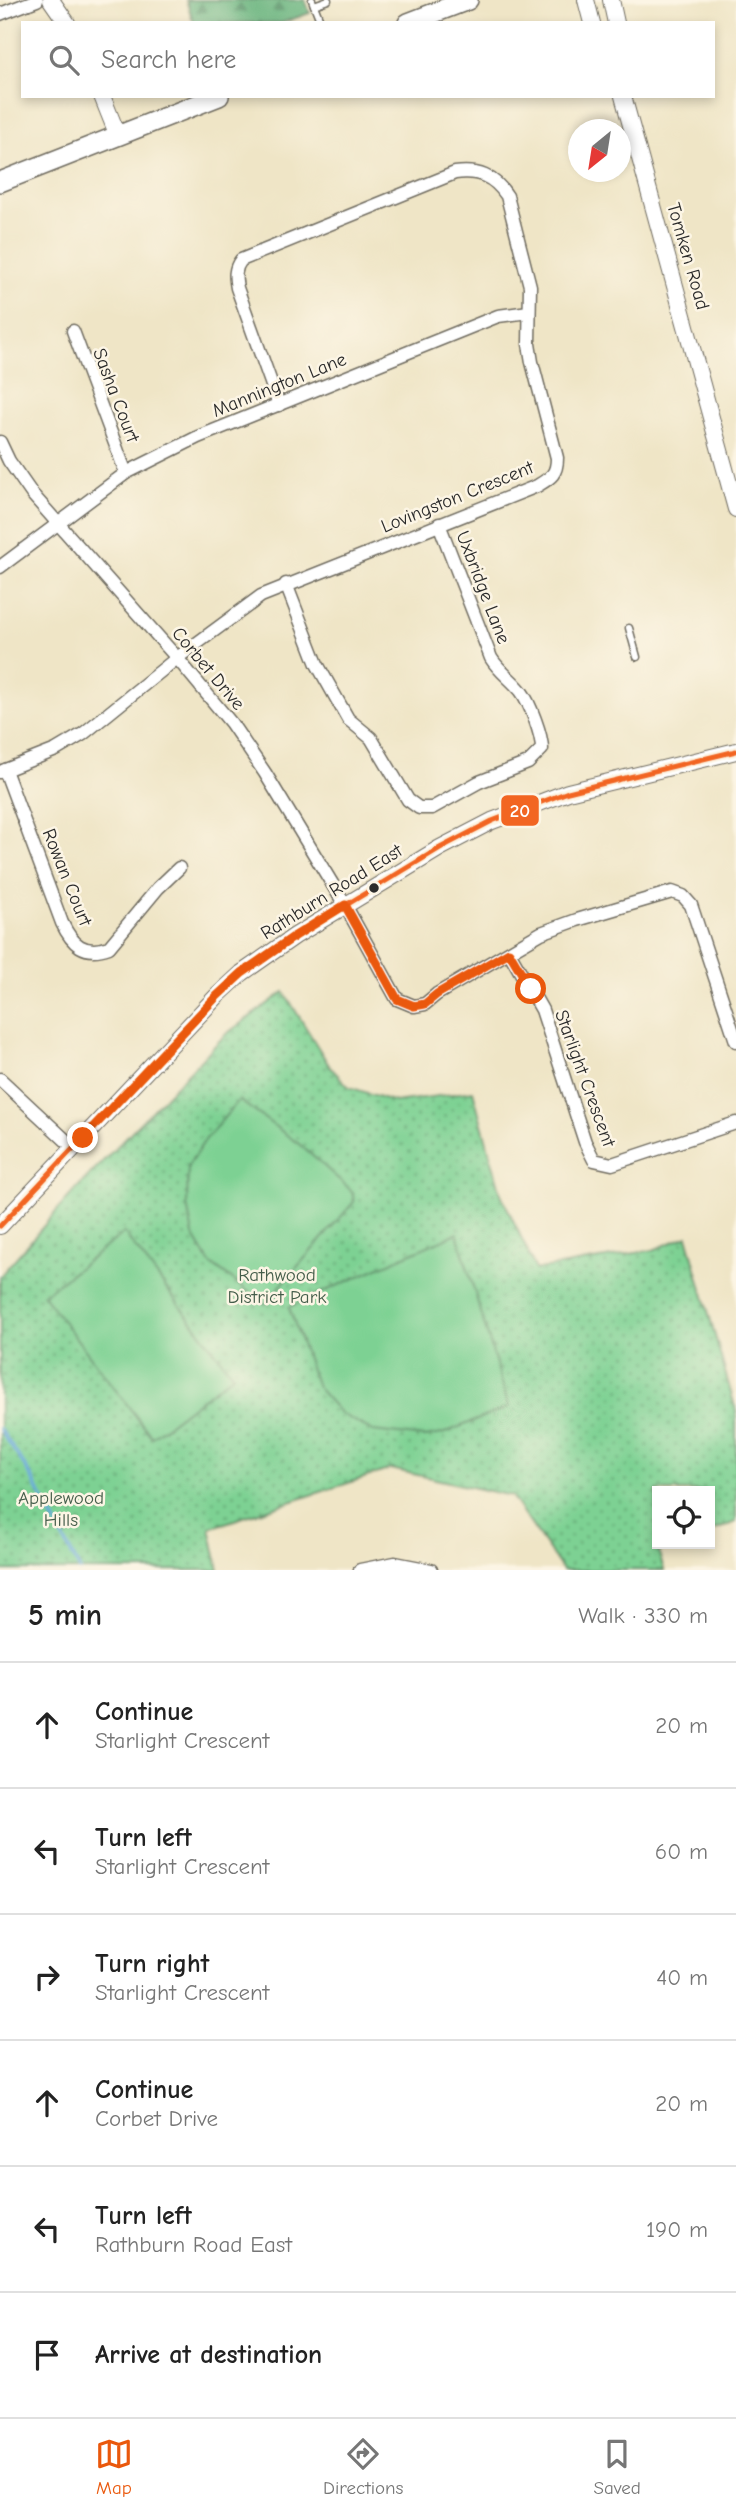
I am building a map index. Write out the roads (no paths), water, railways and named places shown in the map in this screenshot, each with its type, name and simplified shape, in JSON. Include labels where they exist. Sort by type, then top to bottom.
[{"type":"main road","points":[[413,21],[462,1]]},
{"type":"main road","points":[[0,182],[214,98]]},
{"type":"street","points":[[0,14],[37,0]]},
{"type":"street","points":[[51,0],[66,21]]},
{"type":"street","points":[[586,0],[591,21]]},
{"type":"street","points":[[611,0],[616,21]]},
{"type":"street","points":[[103,98],[118,136]]},
{"type":"street","name":"Tomken Road","points":[[624,98],[736,509]]},
{"type":"street","name":"Lovingston Crescent","points":[[3,771],[56,750],[83,734],[177,658],[261,596],[537,486],[553,477],[557,469],[557,458],[529,344],[530,286],[507,196],[500,186],[482,174],[455,173],[241,260],[236,265],[237,288],[279,405]]},
{"type":"street","name":"Mannington Lane","points":[[0,567],[126,473],[198,437],[498,316],[529,312]]},
{"type":"street","name":"Sasha Court","points":[[73,331],[126,473]]},
{"type":"street","name":"Corbet Drive","points":[[0,442],[9,461],[32,494],[231,723],[265,773],[345,905],[397,999],[414,1006],[425,1004],[437,994],[509,952]]},
{"type":"street","name":"Uxbridge Lane","points":[[286,584],[317,664],[348,719],[371,738],[408,800],[419,808],[432,807],[479,782],[528,763],[542,749],[542,740],[524,694],[497,668],[491,658],[439,524]]},
{"type":"street","name":"Rathburn Road East","points":[[0,1226],[217,996],[242,973],[295,936],[440,848],[520,809],[568,792],[736,751]]},
{"type":"street","name":"Rowan Court","points":[[3,771],[62,923],[70,940],[86,949],[97,951],[109,947],[158,888],[179,869]]},
{"type":"street","points":[[509,952],[541,933],[577,919],[672,892],[683,896],[691,905],[736,1041]]},
{"type":"street","name":"Starlight Crescent","points":[[509,952],[542,1010],[585,1142],[594,1160],[612,1164],[736,1123]]},
{"type":"street","points":[[0,1079],[74,1147]]},
{"type":"street","points":[[360,1570],[395,1563],[431,1570]]},
{"type":"lane","points":[[320,21],[313,3],[328,0]]},
{"type":"lane","points":[[629,628],[637,657]]},
{"type":"waterway","points":[[0,1429],[31,1476],[80,1570]]},
{"type":"park label","name":"Rathwood District Park","points":[[277,1285]]},
{"type":"park label","name":"Applewood Hills","points":[[61,1508]]}]
